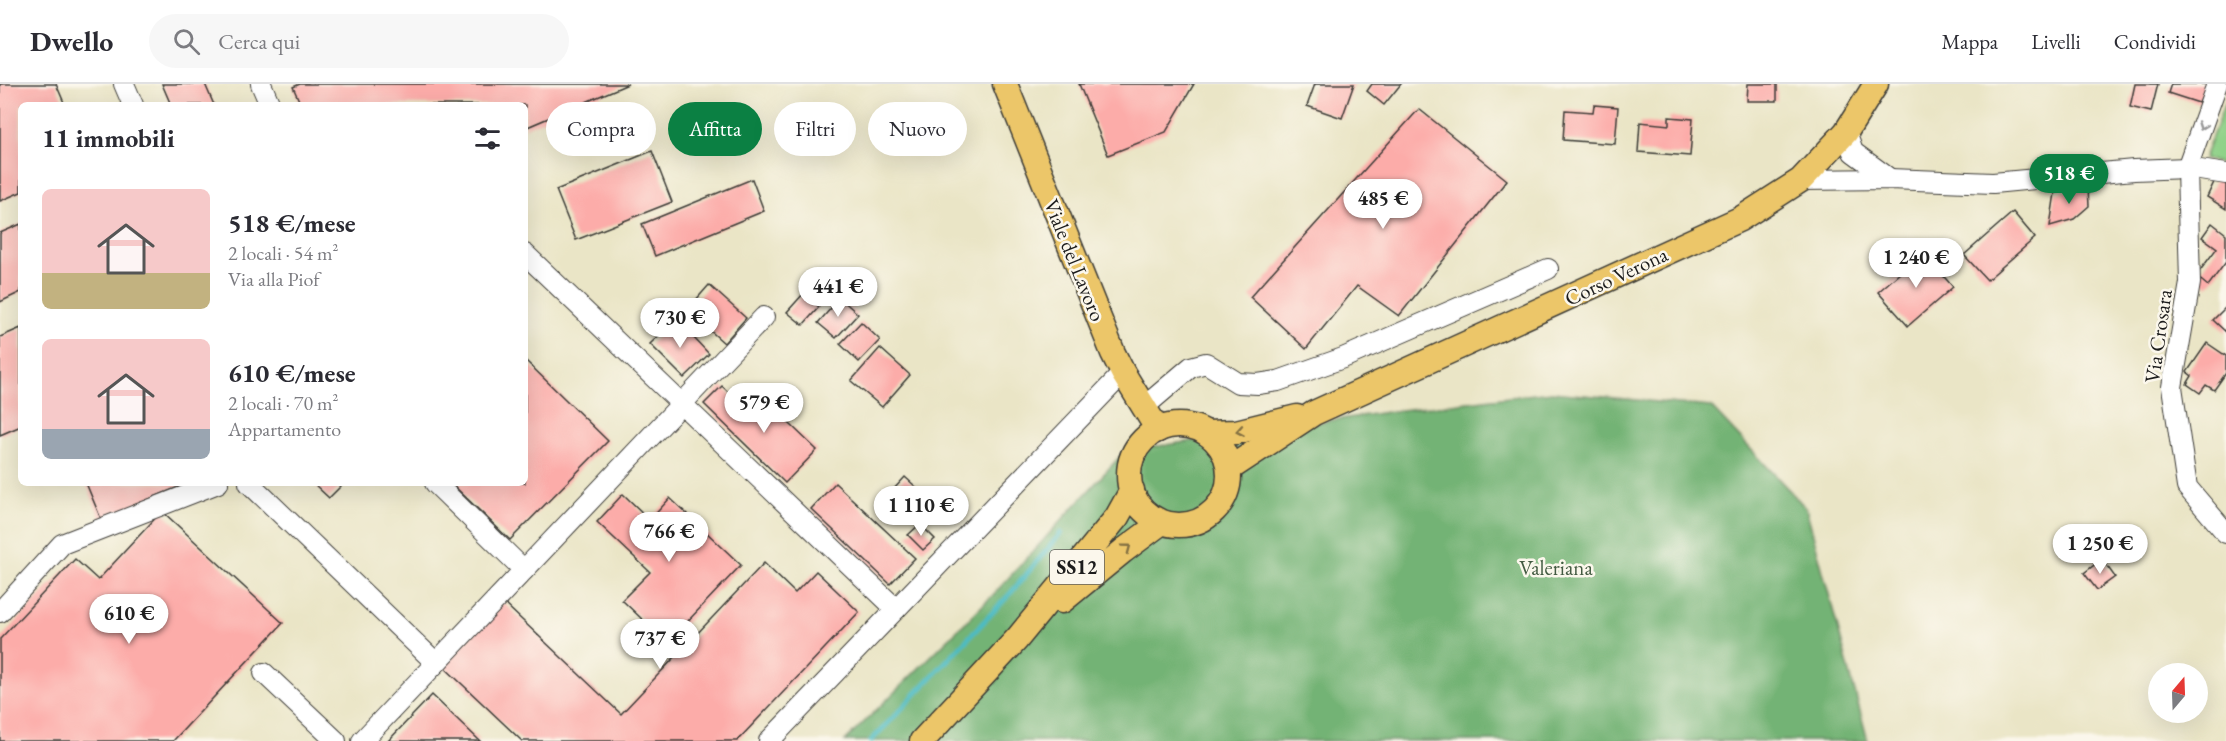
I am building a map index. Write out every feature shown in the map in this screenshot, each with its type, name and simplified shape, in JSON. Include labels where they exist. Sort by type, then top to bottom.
[{"type":"main road","name":"Viale del Lavoro","points":[[1005,84],[1122,373],[1158,430]]},
{"type":"main road","name":"Corso Verona","points":[[1314,413],[1740,219],[1801,180],[1844,143],[1876,84]]},
{"type":"main road","points":[[1206,433],[1236,432],[1314,413]]},
{"type":"main road","points":[[1229,469],[1314,413]]},
{"type":"main road","points":[[1132,490],[1138,504],[1149,515],[1162,522],[1179,525],[1196,522],[1211,514],[1222,501],[1228,486],[1229,469],[1222,448],[1206,433],[1191,426],[1174,425],[1158,430]]},
{"type":"main road","name":"SS12","points":[[922,741],[1017,639],[1117,517],[1132,490],[1129,472],[1133,455],[1143,440],[1158,430]]},
{"type":"main road","name":"SS12","points":[[1017,639],[1123,551],[1162,522]]},
{"type":"street","points":[[124,84],[131,102]]},
{"type":"street","points":[[261,84],[269,102]]},
{"type":"street","points":[[2187,168],[2217,84]]},
{"type":"street","points":[[1850,179],[1838,167],[1844,143],[1890,178]]},
{"type":"street","points":[[1801,180],[1890,178],[1993,183],[2134,170],[2187,168],[2226,174]]},
{"type":"street","name":"Via Crosara","points":[[2187,168],[2190,283],[2172,387],[2187,487],[2226,533]]},
{"type":"street","points":[[528,262],[682,404],[896,609]]},
{"type":"street","points":[[1144,407],[1191,367],[1206,363],[1238,383],[1258,384],[1278,381],[1343,358],[1548,269]]},
{"type":"street","points":[[362,741],[764,317]]},
{"type":"street","points":[[769,741],[896,609],[976,515],[1122,373]]},
{"type":"street","points":[[0,612],[62,544],[210,486]]},
{"type":"street","points":[[252,486],[436,663]]},
{"type":"street","points":[[438,486],[524,570]]},
{"type":"street","points":[[264,673],[336,741]]},
{"type":"green space","points":[[2226,100],[2226,167],[2204,158]]},
{"type":"green space","name":"Valeriana","points":[[1552,392],[1711,407],[1806,508],[1868,741],[845,741],[992,596],[1125,451],[1401,410]]},
{"type":"building","points":[[0,84],[56,84],[64,102],[18,102],[18,193],[0,201]]},
{"type":"building","points":[[162,84],[205,84],[213,102],[170,102]]},
{"type":"building","points":[[300,84],[628,84],[586,102],[546,102],[546,119],[528,127],[528,102],[300,102],[293,87]]},
{"type":"building","points":[[1079,84],[1194,84],[1166,132],[1108,155]]},
{"type":"building","points":[[1315,84],[1354,84],[1342,118],[1307,106]]},
{"type":"building","points":[[1372,84],[1401,84],[1384,105],[1367,91]]},
{"type":"building","points":[[1748,84],[1777,84],[1777,101],[1747,101]]},
{"type":"building","points":[[2135,84],[2158,84],[2151,112],[2130,107]]},
{"type":"building","points":[[2171,84],[2208,84],[2199,103],[2168,93]]},
{"type":"building","points":[[1594,105],[1618,107],[1615,144],[1563,140],[1565,110],[1593,112]]},
{"type":"building","points":[[1419,109],[1507,180],[1399,316],[1357,286],[1306,349],[1250,297]]},
{"type":"building","points":[[1669,117],[1693,119],[1690,156],[1638,152],[1640,122],[1669,125]]},
{"type":"building","points":[[640,156],[654,156],[672,202],[576,240],[556,190]]},
{"type":"building","points":[[2217,176],[2226,179],[2226,209],[2207,197]]},
{"type":"building","points":[[752,179],[764,211],[655,256],[642,224]]},
{"type":"building","points":[[2088,188],[2089,206],[2074,219],[2050,226],[2055,193]]},
{"type":"building","points":[[2013,212],[2035,238],[1987,280],[1964,255]]},
{"type":"building","points":[[2212,223],[2226,234],[2226,262],[2208,286],[2196,276],[2217,248],[2202,237]]},
{"type":"building","points":[[18,225],[18,293],[0,302],[0,233]]},
{"type":"building","points":[[1923,253],[1953,287],[1908,326],[1878,292]]},
{"type":"building","points":[[709,285],[746,318],[724,343],[687,310]]},
{"type":"building","points":[[804,293],[819,307],[803,325],[787,312]]},
{"type":"building","points":[[840,298],[858,314],[836,338],[818,323]]},
{"type":"building","points":[[2226,307],[2226,332],[2213,320]]},
{"type":"building","points":[[676,319],[709,354],[684,378],[650,344]]},
{"type":"building","points":[[861,322],[880,340],[859,362],[840,344]]},
{"type":"building","points":[[18,329],[18,427],[0,435],[0,337]]},
{"type":"building","points":[[2207,343],[2226,356],[2226,373],[2214,390],[2206,385],[2200,393],[2187,384],[2192,376],[2187,372]]},
{"type":"building","points":[[880,348],[910,375],[882,407],[851,381]]},
{"type":"building","points":[[528,363],[608,441],[510,540],[454,486],[528,486]]},
{"type":"building","points":[[722,386],[751,414],[765,400],[817,450],[785,483],[704,404]]},
{"type":"building","points":[[905,477],[926,496],[914,509],[893,490]]},
{"type":"building","points":[[835,483],[915,558],[890,584],[811,509]]},
{"type":"building","points":[[87,486],[181,486],[101,519]]},
{"type":"building","points":[[316,486],[341,486],[329,498]]},
{"type":"building","points":[[623,494],[650,520],[670,498],[741,565],[667,643],[622,600],[650,572],[597,522]]},
{"type":"building","points":[[162,511],[283,623],[173,741],[0,741],[0,639],[75,559],[98,580]]},
{"type":"building","points":[[920,524],[935,539],[923,550],[908,535]]},
{"type":"building","points":[[2102,559],[2115,577],[2097,590],[2084,573]]},
{"type":"building","points":[[764,563],[795,593],[816,571],[859,612],[737,741],[522,741],[443,666],[503,602],[621,714]]},
{"type":"building","points":[[432,695],[480,741],[388,741]]},
{"type":"waterway","points":[[871,741],[1009,595],[1061,533]]}]
